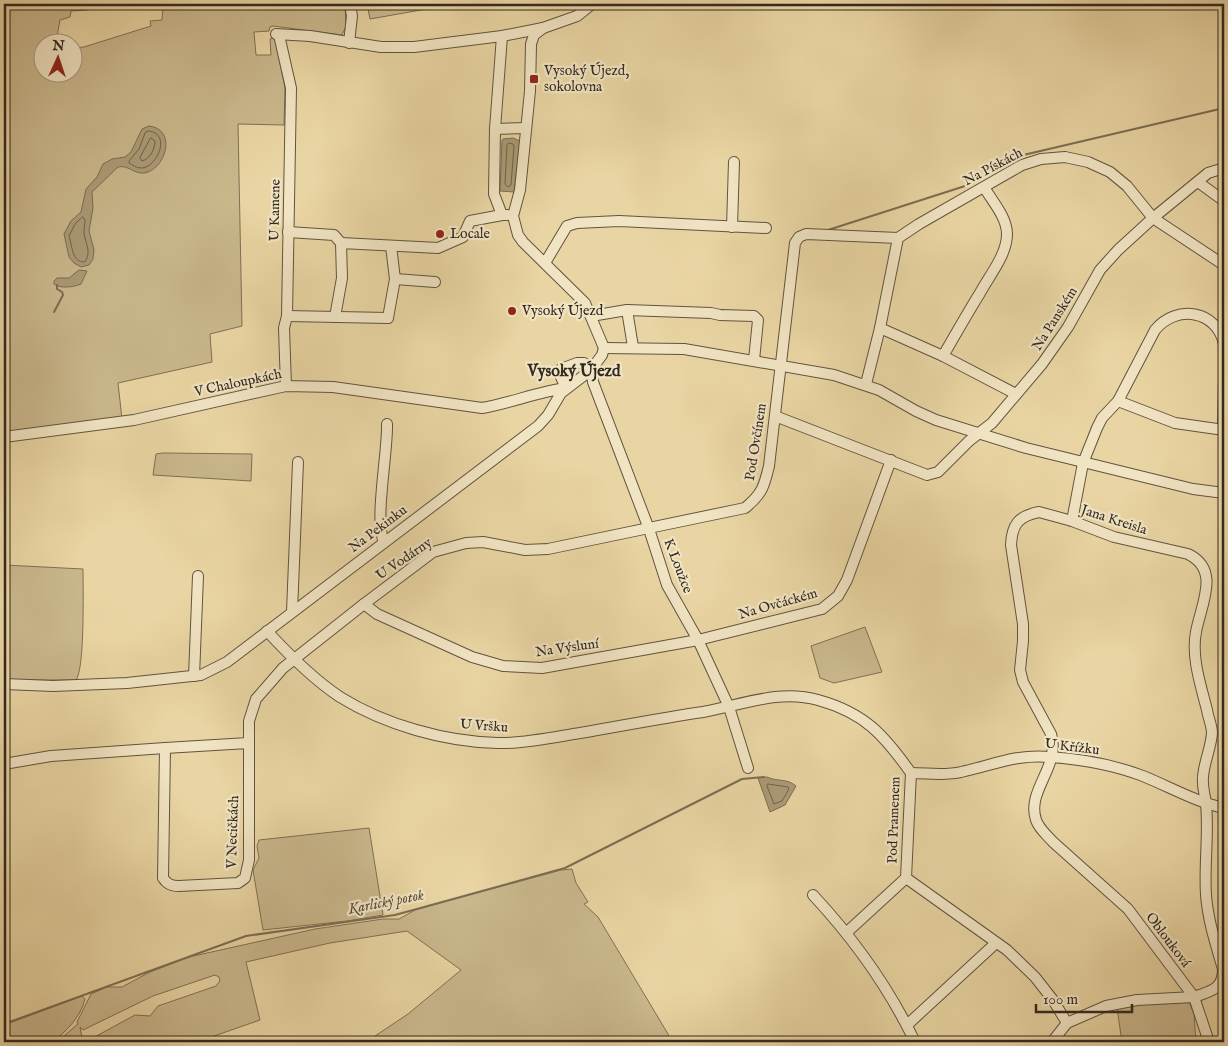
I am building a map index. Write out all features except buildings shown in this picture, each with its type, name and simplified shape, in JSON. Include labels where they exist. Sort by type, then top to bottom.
[{"type":"street","points":[[350,4],[352,16],[349,43],[381,47],[414,47],[502,36],[543,28],[576,16],[592,4]]},
{"type":"street","points":[[543,28],[534,35],[531,44],[530,91],[520,190],[513,216],[518,235],[523,242],[580,296],[591,316],[604,348],[602,355],[591,370],[566,388],[560,375],[561,369],[577,363],[584,363],[591,370]]},
{"type":"street","name":"U Kamene","points":[[286,386],[284,328],[287,316],[291,88],[278,34],[291,34],[349,43]]},
{"type":"street","points":[[502,36],[495,129],[494,194],[502,215]]},
{"type":"street","points":[[495,129],[526,128]]},
{"type":"street","name":"Na Pískách","points":[[898,238],[984,186],[1031,161],[1054,157],[1076,159],[1100,167],[1114,175],[1136,196],[1152,218],[1224,265]]},
{"type":"street","points":[[732,227],[734,162]]},
{"type":"street","name":"Na Panském","points":[[891,460],[927,475],[933,475],[938,472],[992,423],[1042,364],[1068,327],[1100,270],[1118,250],[1152,218],[1198,182],[1213,171],[1224,168]]},
{"type":"street","points":[[1198,182],[1224,201]]},
{"type":"street","points":[[943,356],[1004,251],[1007,233],[1005,223],[984,186]]},
{"type":"street","points":[[341,243],[438,248],[463,237],[470,221],[502,215],[513,216]]},
{"type":"street","points":[[545,263],[567,226],[577,223],[619,221],[766,228]]},
{"type":"street","points":[[288,232],[334,235],[341,243],[342,278],[336,317]]},
{"type":"street","name":"Pod Ovčínem","points":[[649,529],[745,508],[756,499],[763,489],[769,466],[795,243],[798,237],[806,234],[898,238]]},
{"type":"street","points":[[866,384],[880,328],[898,238]]},
{"type":"street","points":[[287,316],[388,318],[395,279],[391,246]]},
{"type":"street","points":[[395,279],[435,282]]},
{"type":"street","points":[[591,316],[627,310],[754,316],[758,320],[754,360]]},
{"type":"street","points":[[627,310],[634,347]]},
{"type":"street","points":[[1072,521],[1083,463],[1102,418],[1118,402],[1155,330],[1160,324],[1172,316],[1191,314],[1202,317],[1220,332],[1224,344]]},
{"type":"street","points":[[880,328],[943,356],[1016,394]]},
{"type":"street","points":[[604,348],[684,349],[834,375],[866,384],[936,420],[1026,448],[1193,489],[1224,494]]},
{"type":"street","name":"K Loužce","points":[[591,370],[593,382],[649,529],[667,585],[698,640],[729,707],[748,768]]},
{"type":"street","points":[[1118,402],[1176,423],[1224,430],[1224,381]]},
{"type":"street","name":"V Chaloupkách","points":[[4,437],[134,420],[286,386],[333,387],[482,408],[547,390],[566,388]]},
{"type":"street","name":"Na Pekinku","points":[[4,684],[53,686],[127,684],[200,675],[227,662],[538,426],[548,415],[566,388]]},
{"type":"street","points":[[775,416],[891,460]]},
{"type":"street","points":[[384,542],[380,535],[387,424]]},
{"type":"street","name":"Na Ovčáckém","points":[[698,640],[822,609],[838,596],[847,580],[891,460]]},
{"type":"street","points":[[292,612],[298,462]]},
{"type":"street","name":"Jana Kreisla","points":[[1053,757],[1054,743],[1051,734],[1023,682],[1020,670],[1024,641],[1023,624],[1011,545],[1012,534],[1018,521],[1028,514],[1039,512],[1072,521],[1114,538],[1188,554],[1195,557],[1202,564],[1208,584],[1195,644],[1197,670],[1212,731],[1204,768],[1203,786],[1206,804]]},
{"type":"street","name":"U Vodárny","points":[[248,743],[249,721],[256,699],[282,668],[433,552],[466,543],[483,542],[525,550],[548,549],[649,529]]},
{"type":"street","points":[[194,676],[198,576]]},
{"type":"street","name":"Na Výsluní","points":[[364,604],[377,614],[472,657],[503,666],[542,668],[698,640]]},
{"type":"street","name":"U Vršku","points":[[267,631],[294,660],[340,696],[374,714],[416,730],[449,738],[499,743],[550,738],[729,707]]},
{"type":"street","name":"Pod Pramenem","points":[[729,707],[777,696],[797,696],[835,706],[853,714],[874,728],[884,737],[911,772],[906,878],[846,933]]},
{"type":"street","points":[[4,764],[51,756],[248,743]]},
{"type":"street","name":"V Necičkách","points":[[165,748],[163,878],[167,883],[179,886],[238,883],[245,878],[248,860],[248,743]]},
{"type":"street","name":"U Křížku","points":[[911,772],[951,774],[1018,757],[1053,757],[1103,765],[1141,775],[1206,804],[1224,808]]},
{"type":"street","name":"Oblouková","points":[[1053,757],[1036,797],[1034,808],[1036,820],[1053,842],[1128,909],[1194,997],[1209,1042]]},
{"type":"street","points":[[1052,1042],[1067,1023],[1106,1006],[1137,1000],[1194,997],[1213,990],[1219,985],[1223,978],[1223,970],[1208,916],[1206,895],[1206,804]]},
{"type":"street","points":[[906,878],[1007,950],[1034,977],[1053,1000],[1067,1023]]},
{"type":"street","points":[[813,895],[846,933],[891,996],[915,1042]]},
{"type":"street","points":[[907,1025],[996,943]]},
{"type":"shaded area","points":[[4,4],[106,4],[87,10],[71,11],[70,17],[60,20],[58,32],[32,32],[32,82],[82,82],[82,47],[151,26],[150,21],[162,20],[163,4],[345,4],[346,26],[342,35],[273,26],[270,27],[269,31],[254,32],[256,55],[271,55],[270,39],[275,37],[285,88],[284,125],[238,124],[242,326],[210,334],[212,362],[118,383],[122,419],[4,434]]},
{"type":"shaded area","points":[[367,4],[455,4],[370,19]]},
{"type":"shaded area","points":[[156,454],[252,454],[251,481],[153,475]]},
{"type":"shaded area","points":[[4,565],[83,569],[82,645],[79,673],[76,680],[4,680]]},
{"type":"shaded area","points":[[865,627],[882,672],[834,683],[820,678],[811,646]]},
{"type":"shaded area","points":[[369,828],[383,915],[263,930],[253,870],[259,858],[257,846],[259,840]]},
{"type":"shaded area","points":[[572,869],[576,883],[588,902],[584,904],[598,917],[671,1042],[366,1042],[408,1014],[461,970],[407,931],[330,943],[246,962],[260,1020],[197,1042],[57,1042],[78,1024],[77,1022],[91,994],[107,987],[122,987],[150,972],[189,957],[315,929],[383,919],[399,919],[415,910],[561,870]],"holes":[[[215,975],[219,977],[220,981],[216,986],[158,1006],[150,1016],[135,1015],[91,1039],[84,1040],[82,1038],[80,1027],[83,1030],[153,996]]]},
{"type":"shaded area","points":[[82,996],[85,999],[76,1018],[53,1042],[4,1042],[4,1031],[7,1024]]},
{"type":"shaded area","points":[[1182,999],[1190,1004],[1194,1014],[1196,1042],[1122,1042],[1117,1008],[1119,1004]]},
{"type":"water","points":[[149,126],[163,133],[166,140],[164,155],[155,168],[148,172],[140,173],[126,167],[118,167],[92,192],[93,208],[89,231],[94,250],[93,259],[89,265],[81,267],[69,257],[64,234],[71,221],[81,212],[86,189],[97,177],[103,164],[112,159],[125,157],[131,152],[142,129]]},
{"type":"water","points":[[513,138],[520,141],[514,192],[500,191],[503,139]]},
{"type":"water","points":[[79,270],[87,271],[81,284],[60,287],[54,284],[57,278],[69,278]]},
{"type":"water","points":[[767,777],[789,782],[796,786],[785,805],[770,812],[758,778]]},
{"type":"waterway","points":[[828,230],[965,186],[1019,156],[1224,108]]},
{"type":"waterway","points":[[54,312],[63,295],[57,289],[57,285]]},
{"type":"waterway","name":"Karlický potok","points":[[4,1024],[246,936],[395,915],[565,868],[742,779],[764,777]]},
{"type":"place","name":"Vysoký Újezd, sokolovna","points":[[534,79]]},
{"type":"place","name":"Locale","points":[[440,234]]},
{"type":"place","name":"Vysoký Újezd","points":[[512,311]]},
{"type":"district","name":"Vysoký Újezd","points":[[574,372]]}]
